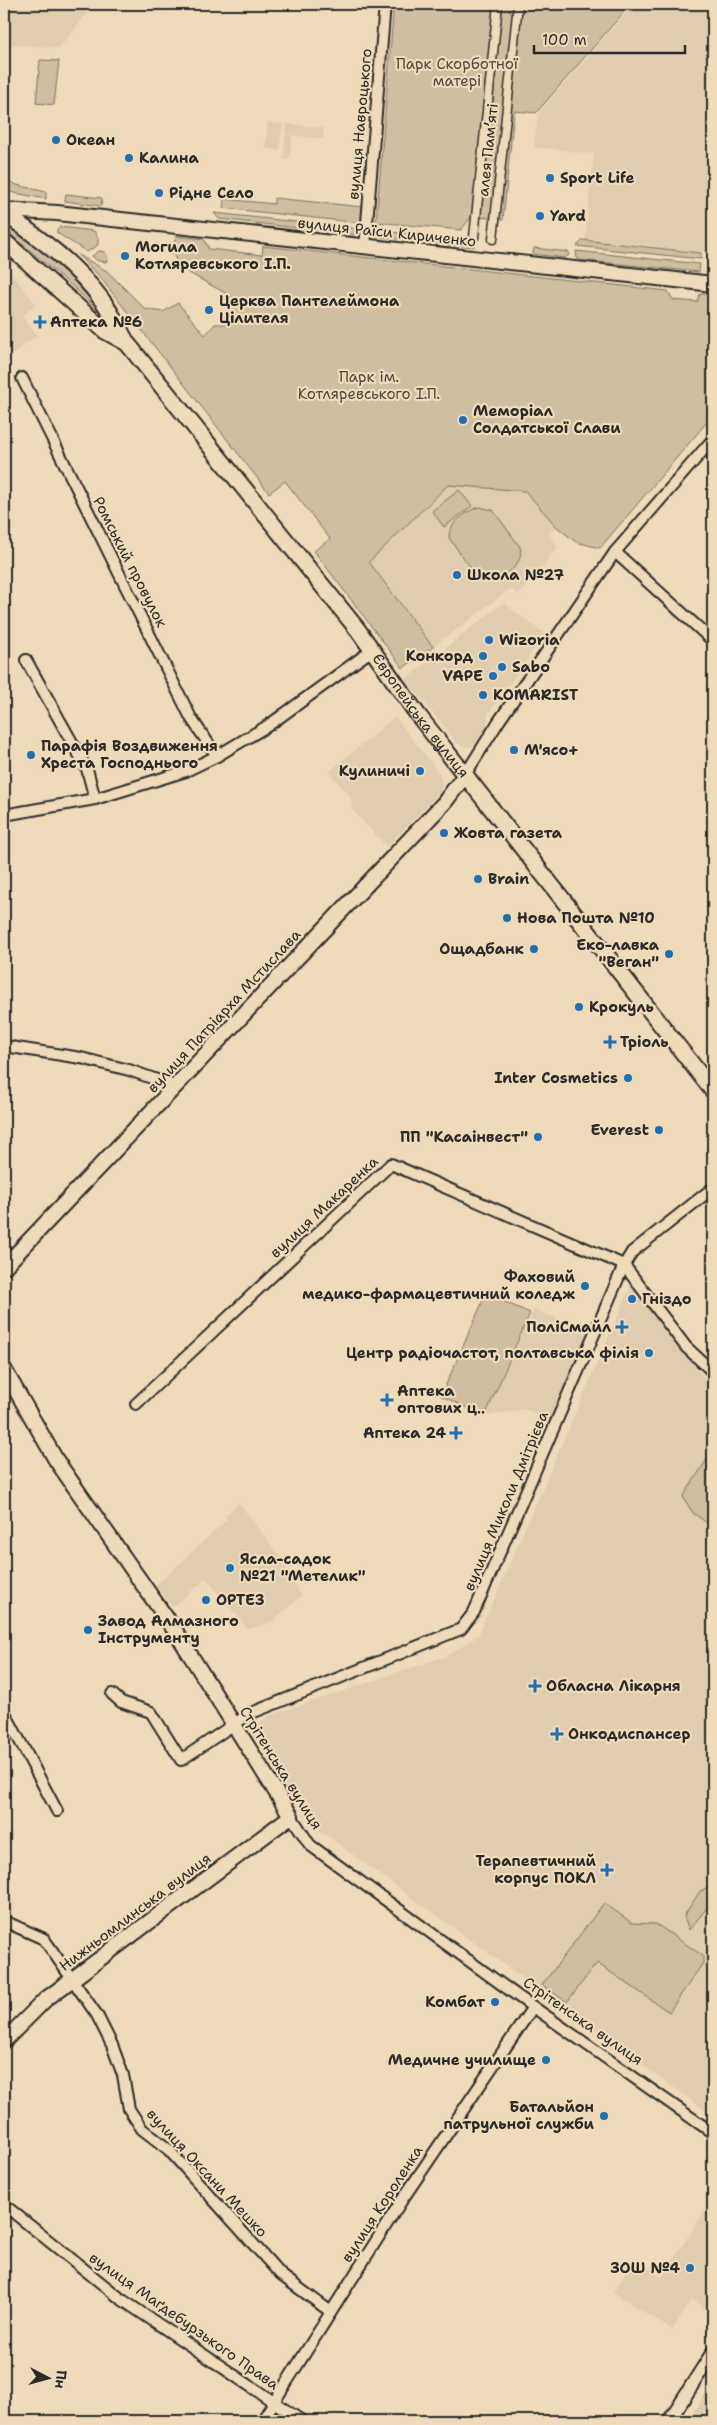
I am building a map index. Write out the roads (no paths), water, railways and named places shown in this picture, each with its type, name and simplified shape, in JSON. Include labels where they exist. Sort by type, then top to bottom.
[{"type":"main road","name":"вулиця Раїси Кириченко","points":[[4,212],[57,213],[713,284]]},
{"type":"main road","name":"Європейська вулиця","points":[[4,212],[44,241],[70,265],[102,300],[127,343],[372,650],[465,776],[713,1091]]},
{"type":"main road","name":"Європейська вулиця","points":[[4,241],[105,331],[127,343]]},
{"type":"main road","name":"вулиця Патріарха Мстислава","points":[[4,1267],[444,803],[465,776]]},
{"type":"main road","name":"Стрітенська вулиця","points":[[4,1369],[56,1460],[176,1632],[291,1816]]},
{"type":"main road","name":"Нижньомлинська вулиця","points":[[4,2041],[46,1999],[73,1981],[151,1919],[291,1816]]},
{"type":"street","name":"вулиця Навроцького","points":[[365,247],[385,4]]},
{"type":"street","name":"алея Памʼяті","points":[[474,238],[498,4]]},
{"type":"street","name":"алея Памʼяті","points":[[493,240],[518,4]]},
{"type":"street","name":"Ромський провулок","points":[[22,378],[192,718],[217,756]]},
{"type":"street","points":[[465,776],[504,714],[616,552],[713,439]]},
{"type":"street","points":[[616,552],[713,641]]},
{"type":"street","points":[[4,815],[95,799],[186,771],[217,756],[269,725],[372,650]]},
{"type":"street","points":[[26,660],[87,769],[95,799]]},
{"type":"street","points":[[4,1046],[81,1058],[130,1070],[174,1086]]},
{"type":"street","name":"вулиця Макаренка","points":[[136,1404],[391,1164],[624,1265]]},
{"type":"street","name":"вулиця Миколи Дмітрієва","points":[[112,1694],[122,1702],[151,1712],[181,1760],[249,1714],[461,1629],[468,1622],[624,1265],[632,1252],[713,1188]]},
{"type":"street","points":[[624,1265],[686,1347],[713,1372]]},
{"type":"street","points":[[4,1711],[57,1811]]},
{"type":"street","name":"Стрітенська вулиця","points":[[291,1816],[310,1845],[533,2007],[713,2133]]},
{"type":"street","name":"вулиця Оксани Мешко","points":[[4,1921],[44,1939],[96,2015],[112,2045],[123,2075],[129,2109],[142,2129],[168,2149],[281,2276],[331,2312]]},
{"type":"street","name":"вулиця Короленка","points":[[262,2421],[402,2200],[533,2007]]},
{"type":"street","name":"вулиця Маґдебурзького Права","points":[[4,2207],[8,2208],[121,2299],[302,2421]]},
{"type":"street","points":[[668,2421],[713,2352]]},
{"type":"place","name":"Океан","points":[[56,140]]},
{"type":"place","name":"Калина","points":[[129,158]]},
{"type":"place","name":"Sport Life","points":[[550,178]]},
{"type":"place","name":"Рідне Село","points":[[159,193]]},
{"type":"place","name":"Yard","points":[[540,216]]},
{"type":"place","name":"Могила Котляревського І.П.","points":[[125,256]]},
{"type":"place","name":"Церква Пантелеймона Цілителя","points":[[209,310]]},
{"type":"place","name":"Аптека №6","points":[[40,322]]},
{"type":"place","name":"Меморіал Солдатської Слави","points":[[463,420]]},
{"type":"place","name":"Школа №27","points":[[457,575]]},
{"type":"place","name":"Wizoria","points":[[489,640]]},
{"type":"place","name":"Конкорд","points":[[483,656]]},
{"type":"place","name":"Sabo","points":[[502,667]]},
{"type":"place","name":"VAPE","points":[[493,676]]},
{"type":"place","name":"KOMARIST","points":[[483,695]]},
{"type":"place","name":"М'ясо+","points":[[514,750]]},
{"type":"place","name":"Парафія Воздвиження Хреста Господнього","points":[[31,755]]},
{"type":"place","name":"Кулиничі","points":[[420,771]]},
{"type":"place","name":"Жовта газета","points":[[444,833]]},
{"type":"place","name":"Brain","points":[[478,879]]},
{"type":"place","name":"Нова Пошта №10","points":[[507,918]]},
{"type":"place","name":"Ощадбанк","points":[[534,949]]},
{"type":"place","name":"Еко-лавка \"Веган\"","points":[[669,954]]},
{"type":"place","name":"Крокуль","points":[[579,1007]]},
{"type":"place","name":"Тріоль","points":[[610,1042]]},
{"type":"place","name":"Inter Cosmetics","points":[[628,1078]]},
{"type":"place","name":"Everest","points":[[659,1130]]},
{"type":"place","name":"ПП \"Касаінвест\"","points":[[538,1137]]},
{"type":"place","name":"Фаховий медико-фармацевтичний коледж","points":[[585,1286]]},
{"type":"place","name":"Гніздо","points":[[632,1299]]},
{"type":"place","name":"ПоліСмайл","points":[[622,1327]]},
{"type":"place","name":"Центр радіочастот, полтавська філія","points":[[649,1353]]},
{"type":"place","name":"Аптека оптових ц‥","points":[[387,1400]]},
{"type":"place","name":"Аптека 24","points":[[456,1433]]},
{"type":"place","name":"Ясла-садок №21 \"Метелик\"","points":[[230,1568]]},
{"type":"place","name":"ОРТЕЗ","points":[[206,1600]]},
{"type":"place","name":"Завод Алмазного Інструменту","points":[[88,1630]]},
{"type":"place","name":"Обласна Лікарня","points":[[535,1686]]},
{"type":"place","name":"Онкодиспансер","points":[[557,1734]]},
{"type":"place","name":"Терапевтичний корпус ПОКЛ","points":[[607,1870]]},
{"type":"place","name":"Комбат","points":[[495,2002]]},
{"type":"place","name":"Медичне училище","points":[[546,2060]]},
{"type":"place","name":"Батальйон патрульної служби","points":[[604,2116]]},
{"type":"place","name":"ЗОШ №4","points":[[690,2268]]},
{"type":"park label","name":"Парк Скорботної матері","points":[[457,72]]},
{"type":"park label","name":"Парк ім. Котляревського І.П.","points":[[369,386]]}]
